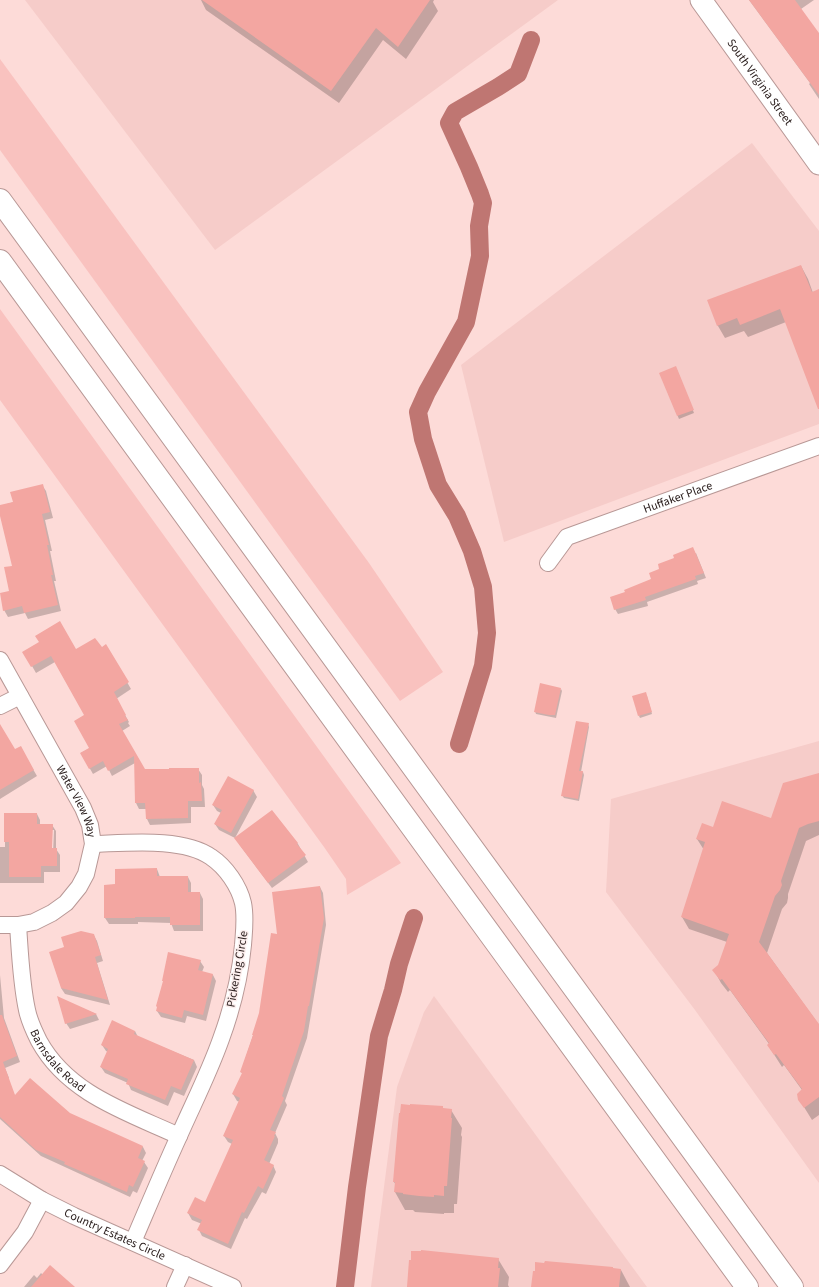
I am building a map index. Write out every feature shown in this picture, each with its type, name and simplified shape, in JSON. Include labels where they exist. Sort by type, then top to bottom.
[{"type":"highway","points":[[0,200],[792,1287]]},
{"type":"highway","points":[[0,261],[747,1287]]},
{"type":"main road","name":"South Virginia Street","points":[[701,0],[819,164]]},
{"type":"street","name":"Huffaker Place","points":[[548,563],[567,537],[819,446]]},
{"type":"street","name":"Water View Way","points":[[0,660],[83,808],[90,825],[93,844],[86,874],[79,887],[66,903],[52,913],[34,922],[18,925],[0,925]]},
{"type":"street","points":[[0,706],[20,696]]},
{"type":"street","name":"Pickering Circle","points":[[93,844],[163,843],[196,849],[211,856],[224,868],[236,886],[243,903],[245,922],[242,959],[234,1001],[221,1039],[133,1242]]},
{"type":"street","name":"Barnsdale Road","points":[[18,925],[23,987],[27,1011],[40,1044],[58,1069],[75,1084],[95,1097],[179,1136]]},
{"type":"street","name":"Country Estates Circle","points":[[0,1174],[42,1200],[233,1287]]},
{"type":"street","points":[[0,1265],[25,1232],[42,1200]]},
{"type":"street","points":[[175,1287],[185,1265]]},
{"type":"shaded area","points":[[25,0],[558,0],[215,250]]},
{"type":"shaded area","points":[[0,59],[369,563],[443,672],[400,701],[0,150]]},
{"type":"shaded area","points":[[752,143],[819,231],[819,424],[504,542],[461,365]]},
{"type":"shaded area","points":[[0,309],[401,863],[347,895],[346,879],[324,847],[0,400]]},
{"type":"shaded area","points":[[819,741],[819,1183],[695,1010],[606,892],[611,799]]},
{"type":"shaded area","points":[[434,996],[647,1287],[371,1287],[397,1087],[424,1012]]},
{"type":"building","points":[[202,0],[430,0],[398,47],[376,28],[331,91]]},
{"type":"building","points":[[749,0],[795,0],[819,33],[819,95]]},
{"type":"building","points":[[801,265],[812,292],[819,289],[819,409],[780,309],[740,325],[737,318],[717,326],[707,300]]},
{"type":"building","points":[[676,366],[694,410],[677,416],[659,373]]},
{"type":"building","points":[[43,484],[50,512],[42,514],[49,545],[47,545],[53,575],[51,575],[58,605],[24,613],[22,606],[3,611],[0,593],[9,591],[4,567],[12,566],[0,516],[0,505],[13,502],[10,492]]},
{"type":"building","points":[[693,547],[704,573],[695,576],[696,579],[645,597],[646,600],[614,610],[610,597],[625,592],[624,590],[651,579],[649,573],[659,569],[658,564],[674,558],[673,555]]},
{"type":"building","points":[[60,621],[76,649],[95,638],[102,647],[106,644],[129,682],[114,692],[128,720],[119,724],[145,769],[199,768],[199,783],[201,782],[202,801],[188,801],[188,818],[146,819],[145,803],[135,803],[134,756],[108,771],[103,761],[89,769],[80,753],[89,748],[74,721],[84,715],[51,656],[31,667],[22,652],[39,642],[35,636]]},
{"type":"building","points":[[540,683],[561,688],[555,715],[534,712]]},
{"type":"building","points":[[646,692],[652,712],[638,716],[632,696]]},
{"type":"building","points":[[576,721],[589,723],[579,771],[583,771],[578,799],[561,796]]},
{"type":"building","points":[[0,724],[15,749],[21,746],[34,770],[0,790]]},
{"type":"building","points":[[819,773],[819,821],[799,828],[781,881],[782,885],[775,896],[759,942],[819,1024],[819,1097],[804,1108],[798,1100],[797,1094],[802,1089],[776,1054],[774,1055],[767,1045],[769,1043],[722,979],[720,980],[712,970],[718,965],[729,934],[681,917],[705,842],[696,839],[702,823],[713,827],[722,801],[771,818],[783,783]]},
{"type":"building","points":[[228,776],[254,790],[231,833],[214,824],[222,810],[212,805]]},
{"type":"building","points":[[272,810],[306,855],[268,883],[234,838]]},
{"type":"building","points":[[4,813],[37,813],[37,824],[53,824],[52,848],[57,848],[57,866],[41,866],[41,877],[9,877],[9,842],[4,842]]},
{"type":"building","points":[[157,868],[157,876],[188,876],[188,892],[200,892],[200,925],[170,925],[170,917],[104,918],[104,885],[115,884],[115,869]]},
{"type":"building","points":[[320,886],[324,918],[304,1031],[282,1096],[284,1098],[270,1130],[276,1132],[275,1136],[264,1160],[274,1165],[263,1189],[258,1186],[244,1213],[242,1212],[228,1244],[197,1230],[202,1220],[187,1213],[195,1197],[205,1202],[233,1140],[223,1136],[240,1098],[232,1094],[242,1073],[240,1072],[259,1013],[271,933],[277,934],[272,892]]},
{"type":"building","points":[[81,931],[94,934],[101,955],[95,957],[108,1000],[61,988],[49,952],[64,947],[61,937]]},
{"type":"building","points":[[168,952],[201,960],[198,970],[213,974],[203,1015],[184,1010],[182,1018],[156,1011]]},
{"type":"building","points":[[57,996],[97,1014],[65,1024]]},
{"type":"building","points":[[0,1015],[2,1015],[17,1056],[3,1062],[15,1095],[30,1078],[70,1113],[143,1146],[138,1158],[145,1161],[133,1187],[129,1185],[127,1192],[64,1164],[65,1162],[36,1150],[0,1117]]},
{"type":"building","points":[[112,1020],[135,1031],[134,1034],[194,1060],[181,1090],[171,1086],[165,1100],[126,1084],[128,1079],[100,1067],[108,1049],[101,1045]]},
{"type":"building","points":[[401,1104],[443,1106],[443,1108],[452,1109],[447,1186],[444,1186],[444,1196],[419,1196],[394,1192],[395,1182],[393,1182]]},
{"type":"building","points":[[421,1250],[499,1258],[498,1268],[500,1268],[498,1287],[407,1287],[411,1251]]},
{"type":"building","points":[[545,1261],[621,1269],[619,1287],[531,1287],[533,1271],[535,1271],[535,1262],[544,1263]]},
{"type":"building","points":[[50,1265],[75,1287],[31,1287]]},
{"type":"waterway","points":[[459,744],[483,666],[487,633],[483,587],[472,551],[457,516],[438,485],[423,439],[418,412],[427,392],[466,322],[480,256],[479,226],[483,203],[449,123],[455,112],[518,74],[531,40]]},
{"type":"waterway","points":[[345,1287],[357,1187],[379,1036],[399,964],[414,918]]}]
